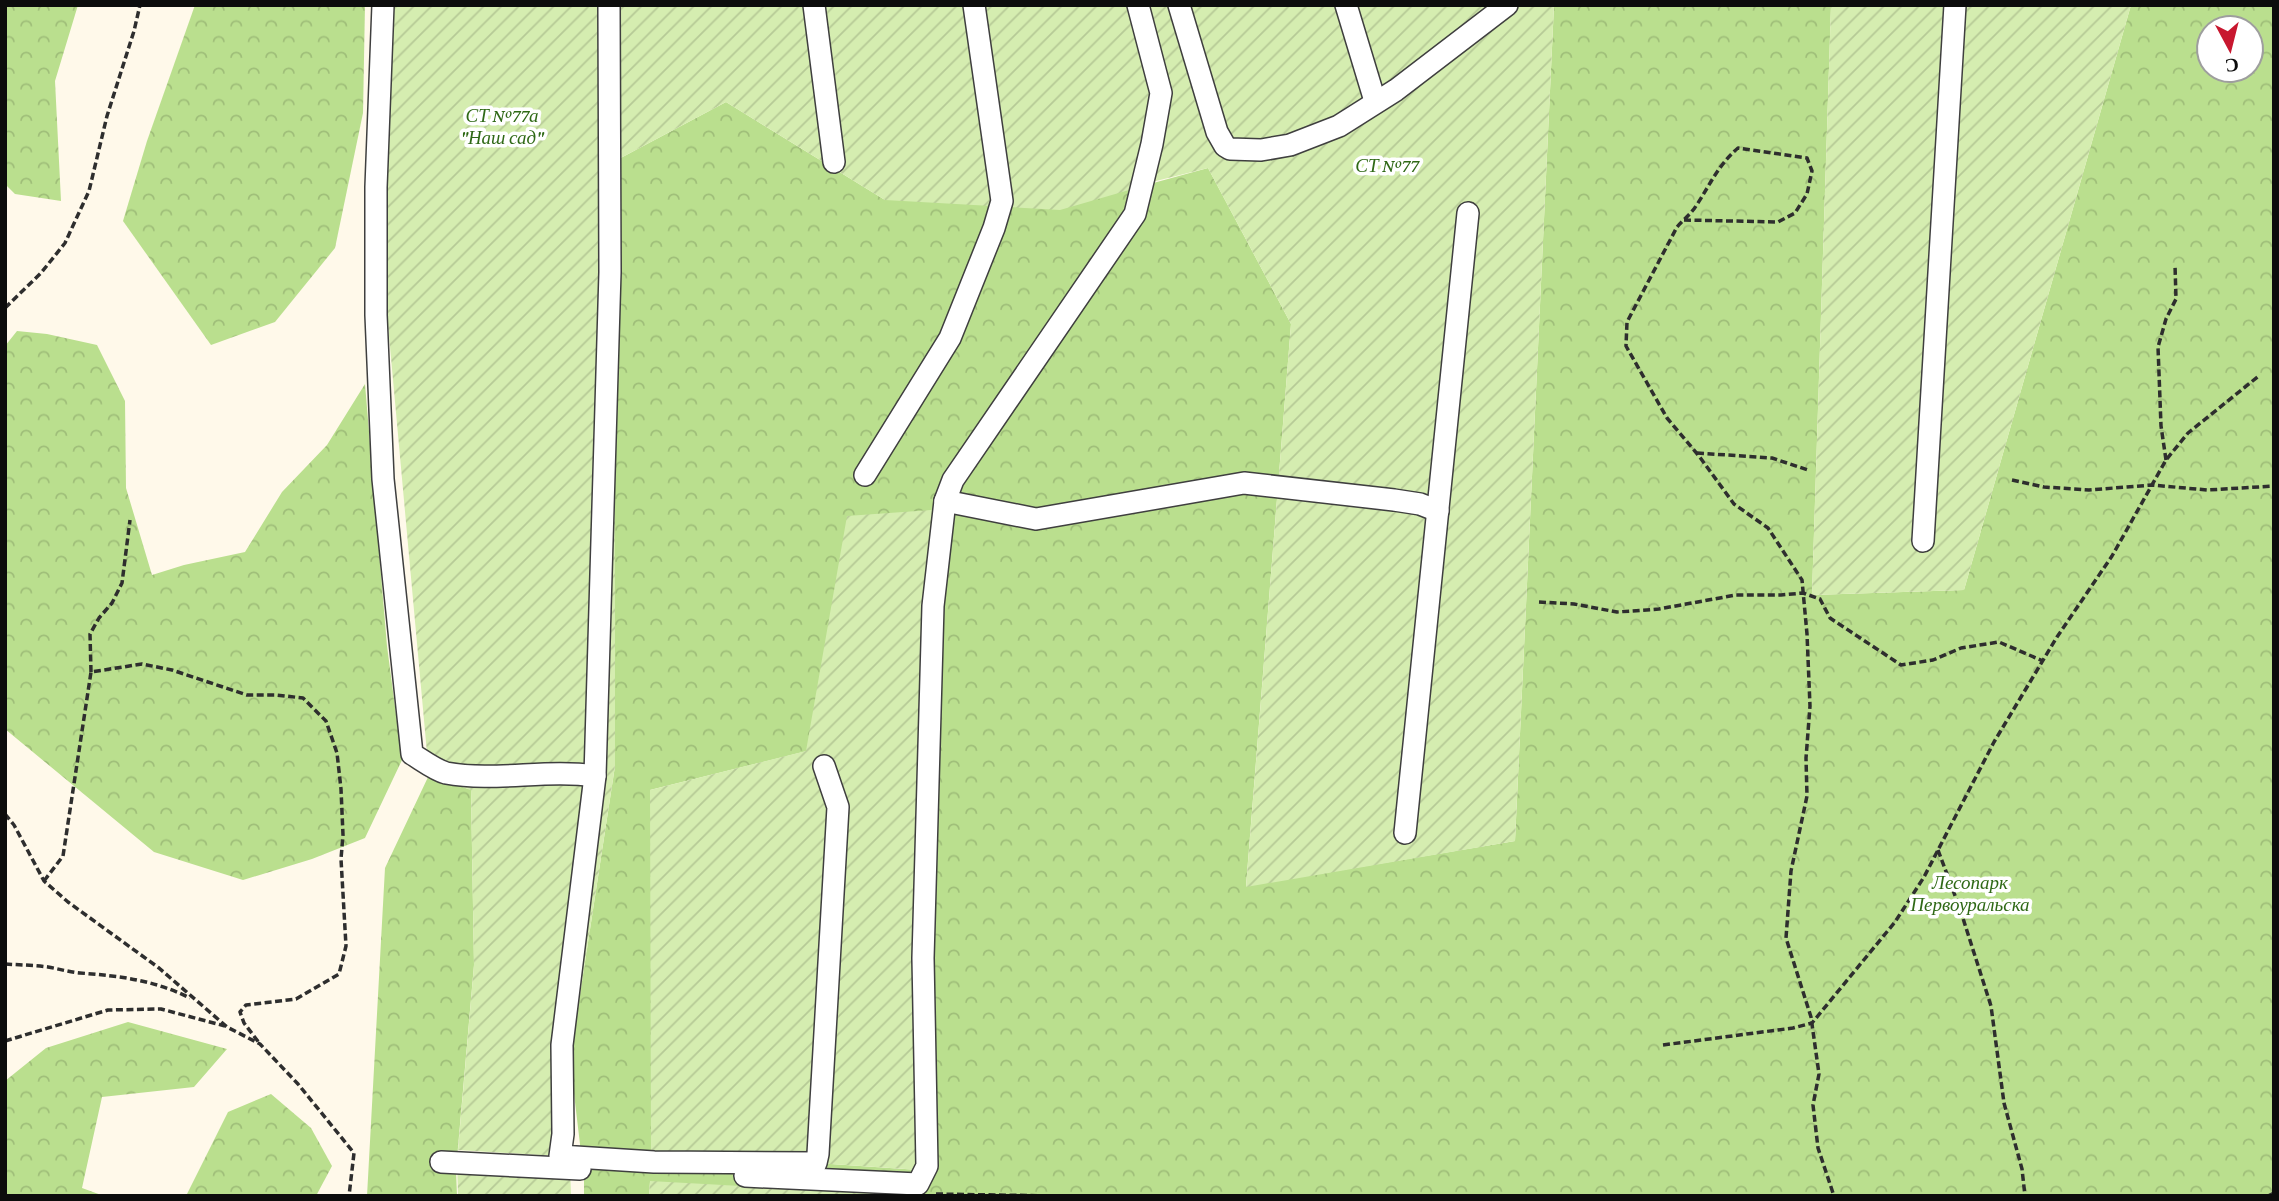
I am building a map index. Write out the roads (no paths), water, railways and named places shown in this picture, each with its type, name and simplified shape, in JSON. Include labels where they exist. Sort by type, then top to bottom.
[{"type":"street","points":[[383,5],[376,187],[376,315],[383,479],[412,754],[444,772],[495,776],[595,776]]},
{"type":"street","points":[[609,5],[610,272],[595,776],[562,1045],[561,1156],[654,1162],[816,1163],[838,807],[824,766]]},
{"type":"street","points":[[814,5],[834,162]]},
{"type":"street","points":[[865,475],[950,338],[994,228],[1002,201],[974,5]]},
{"type":"street","points":[[441,1162],[924,1191],[927,1166],[923,958],[933,607],[945,501],[953,480],[1135,214],[1161,93],[1138,5]]},
{"type":"street","points":[[1180,5],[1217,132],[1230,149],[1261,150],[1290,145],[1339,126],[1395,90],[1507,5]]},
{"type":"street","points":[[1346,5],[1375,101]]},
{"type":"street","points":[[1923,541],[1955,5]]},
{"type":"street","points":[[1405,832],[1468,213]]},
{"type":"street","points":[[945,501],[1036,519],[1244,483],[1394,500],[1438,511]]},
{"type":"park label","name":"СТ №77а \"Наш сад\"","points":[[502,126]]},
{"type":"park label","name":"СТ №77","points":[[1387,165]]},
{"type":"park label","name":"Лесопарк Первоуральска","points":[[1970,893]]}]
